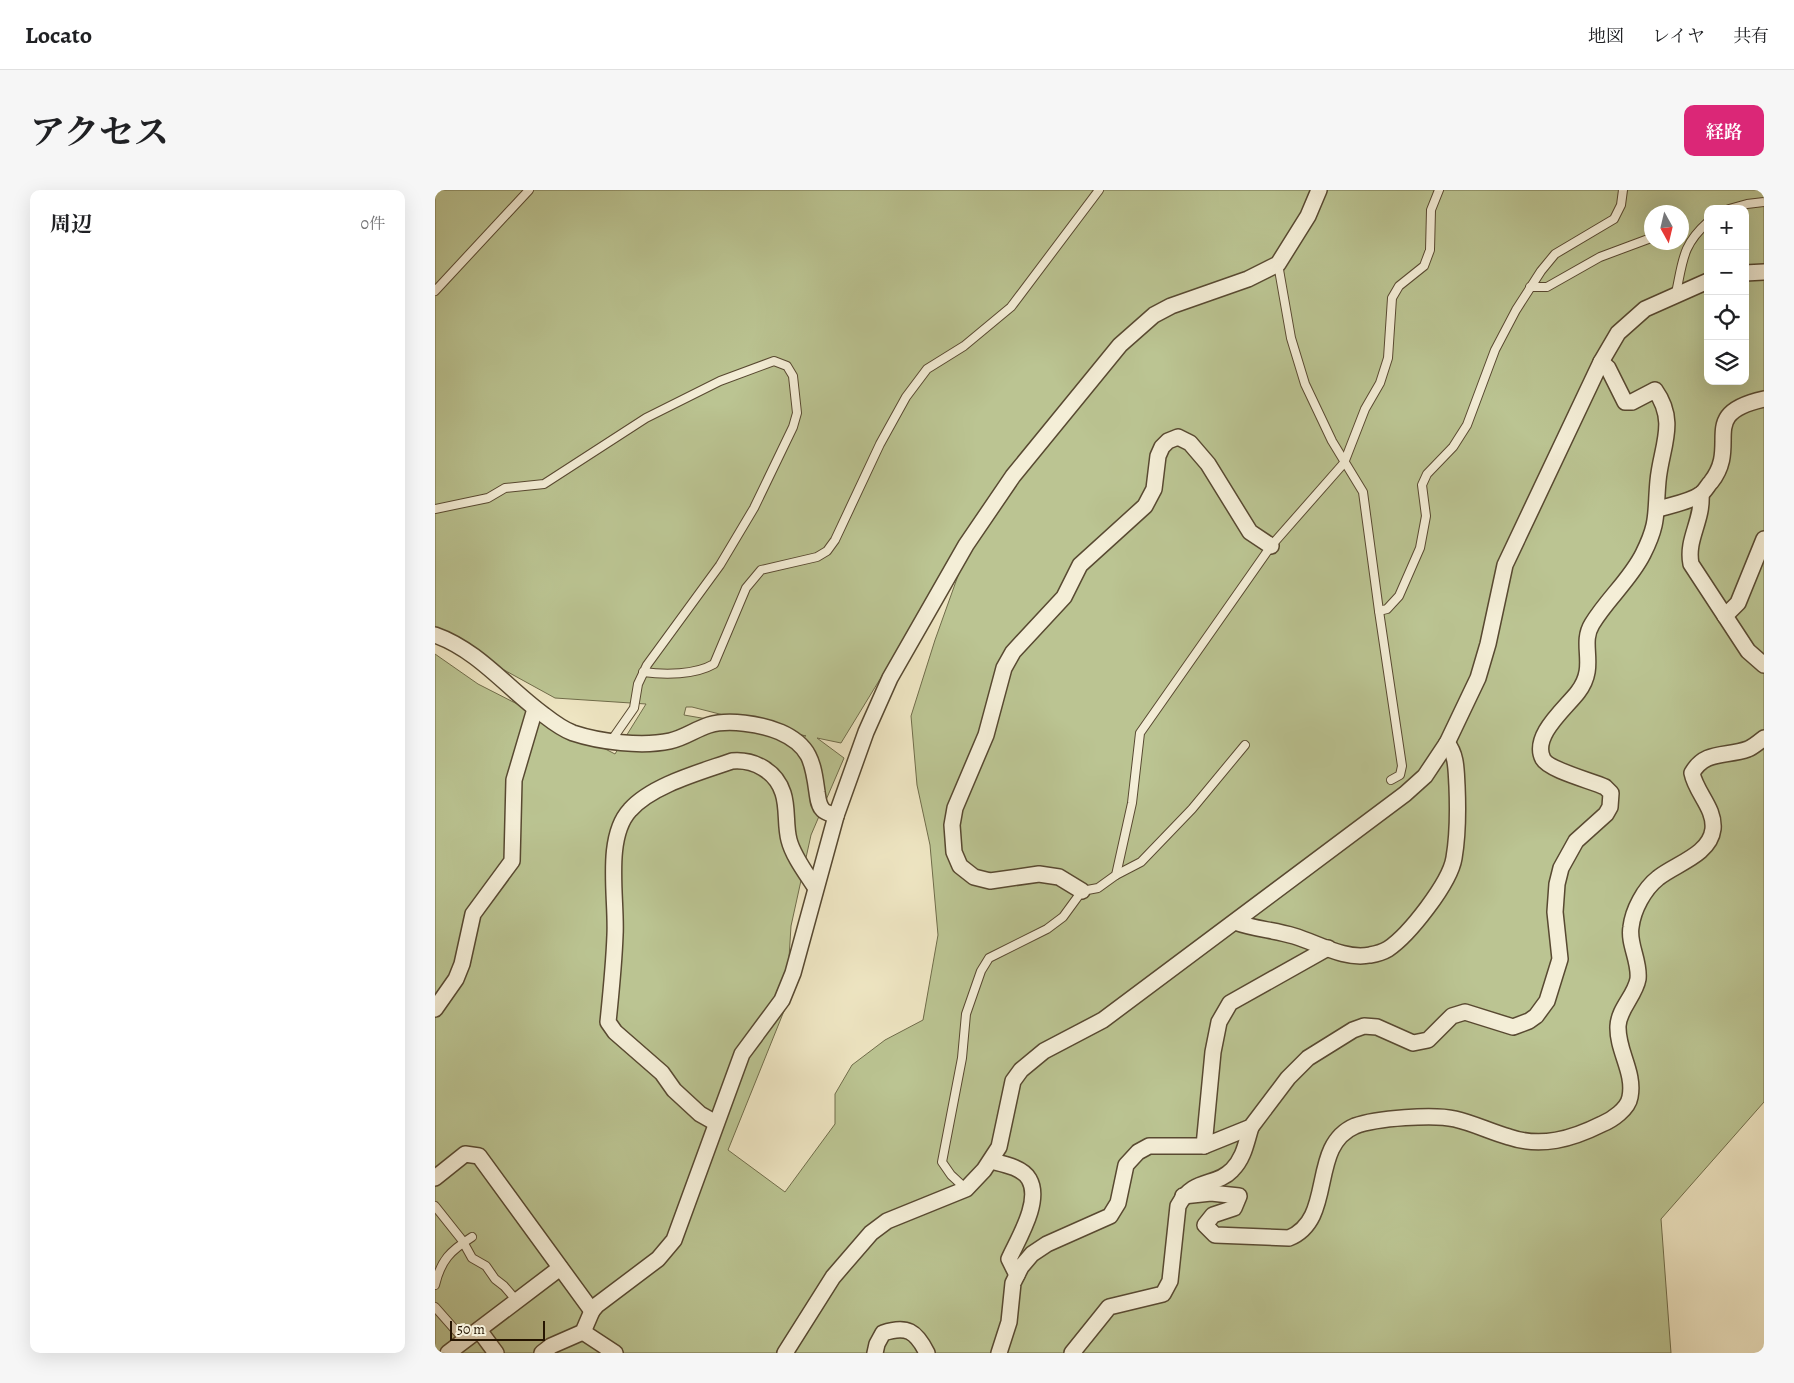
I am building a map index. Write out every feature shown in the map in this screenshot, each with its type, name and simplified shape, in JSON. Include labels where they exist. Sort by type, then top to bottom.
[{"type":"street","points":[[542,1353],[551,1346],[583,1332],[592,1311],[658,1259],[674,1240],[742,1054],[782,1000],[793,973],[836,816],[866,732],[889,678],[966,545],[1013,476],[1120,345],[1154,315],[1171,306],[1248,279],[1278,264],[1303,223],[1319,190]]},
{"type":"street","points":[[1749,274],[1764,272]]},
{"type":"street","points":[[785,1353],[833,1277],[871,1233],[887,1221],[966,1189],[991,1161],[999,1147],[1013,1081],[1021,1070],[1044,1050],[1103,1020],[1405,794],[1425,776],[1447,743],[1478,678],[1488,644],[1505,565],[1601,362],[1618,333],[1645,309],[1675,293],[1704,282]]},
{"type":"street","points":[[1072,1353],[1109,1307],[1163,1294],[1170,1281],[1178,1206],[1183,1196],[1195,1187],[1230,1172],[1241,1159],[1251,1127],[1288,1078],[1308,1058],[1353,1030],[1364,1026],[1377,1027],[1404,1040],[1422,1042],[1435,1034],[1452,1016],[1465,1012],[1513,1027],[1536,1016],[1547,1001],[1560,959],[1555,912],[1557,884],[1561,868],[1576,841],[1606,814],[1612,800],[1611,793],[1605,787],[1552,766],[1544,760],[1541,750],[1542,738],[1553,721],[1579,692],[1587,677],[1589,663],[1587,633],[1642,555],[1655,526],[1658,509],[1658,480],[1667,437],[1667,424],[1661,398],[1655,390],[1632,402],[1625,402],[1608,368],[1601,362]]},
{"type":"street","points":[[1658,509],[1701,494],[1721,465],[1724,452],[1722,429],[1729,414],[1751,402],[1764,399]]},
{"type":"street","points":[[1082,891],[1059,877],[1039,874],[990,881],[974,877],[960,866],[954,852],[952,825],[955,808],[986,734],[1004,668],[1013,652],[1064,597],[1080,565],[1145,506],[1154,489],[1158,456],[1162,447],[1168,441],[1178,436],[1190,443],[1208,464],[1250,532],[1271,546]]},
{"type":"street","points":[[1701,494],[1702,509],[1688,551],[1691,564],[1748,652],[1764,665]]},
{"type":"street","points":[[1725,616],[1739,602],[1764,539]]},
{"type":"street","points":[[435,634],[471,654],[535,709],[573,733],[611,741],[653,744],[671,740],[709,725],[725,723],[744,724],[779,732],[807,751],[813,762],[819,803],[824,811],[836,816]]},
{"type":"street","points":[[435,1009],[456,979],[462,964],[473,914],[512,861],[514,780],[535,709]]},
{"type":"street","points":[[1183,1196],[1211,1193],[1239,1196],[1234,1208],[1213,1215],[1205,1225],[1215,1235],[1289,1238],[1300,1234],[1311,1221],[1319,1200],[1324,1170],[1329,1155],[1347,1130],[1357,1125],[1393,1118],[1454,1118],[1511,1138],[1555,1142],[1590,1130],[1623,1110],[1630,1100],[1631,1084],[1617,1028],[1620,1012],[1638,981],[1638,970],[1630,930],[1633,918],[1648,888],[1657,879],[1699,851],[1710,839],[1713,828],[1711,812],[1697,788],[1692,773],[1697,764],[1713,755],[1748,749],[1764,738]]},
{"type":"street","points":[[1235,922],[1252,928],[1292,935],[1351,956],[1369,955],[1387,950],[1407,934],[1447,879],[1454,859],[1458,811],[1456,767],[1453,750],[1447,743]]},
{"type":"street","points":[[717,1123],[701,1114],[674,1090],[662,1073],[615,1032],[608,1022],[615,934],[614,882],[617,836],[621,822],[631,809],[650,794],[671,784],[732,761],[741,760],[756,764],[768,770],[777,781],[783,794],[789,840],[815,887]]},
{"type":"street","points":[[1204,1146],[1213,1052],[1219,1022],[1230,1003],[1328,948]]},
{"type":"street","points":[[999,1353],[1009,1322],[1013,1283],[1017,1275],[1032,1254],[1047,1244],[1110,1216],[1118,1203],[1126,1165],[1138,1152],[1149,1146],[1204,1146],[1251,1127]]},
{"type":"street","points":[[435,1178],[465,1154],[479,1156],[592,1311]]},
{"type":"street","points":[[991,1161],[1016,1169],[1029,1179],[1032,1193],[1031,1208],[1009,1259],[1017,1275]]},
{"type":"street","points":[[448,1353],[560,1268]]},
{"type":"street","points":[[875,1353],[883,1333],[896,1329],[908,1330],[919,1338],[927,1353]]},
{"type":"street","points":[[479,1330],[495,1353]]},
{"type":"street","points":[[583,1332],[615,1353]]},
{"type":"lane","points":[[435,291],[529,190]]},
{"type":"lane","points":[[643,672],[687,672],[705,669],[714,664],[745,588],[761,570],[817,557],[827,551],[880,444],[906,397],[927,369],[964,346],[1011,307],[1099,190]]},
{"type":"lane","points":[[1116,875],[1132,803],[1140,733],[1271,546],[1344,463],[1365,409],[1380,383],[1388,358],[1392,298],[1399,286],[1424,266],[1430,250],[1431,210],[1439,190]]},
{"type":"lane","points":[[1379,611],[1387,609],[1399,596],[1420,548],[1426,516],[1422,485],[1427,474],[1453,447],[1467,425],[1495,350],[1530,287],[1555,254],[1614,220],[1621,205],[1623,190]]},
{"type":"lane","points":[[1743,205],[1764,202]]},
{"type":"lane","points":[[1675,293],[1686,248],[1693,235],[1704,225]]},
{"type":"lane","points":[[1530,287],[1547,287],[1600,257],[1644,241]]},
{"type":"lane","points":[[1278,264],[1291,338],[1305,384],[1344,463],[1363,492],[1402,766],[1400,774],[1391,780]]},
{"type":"lane","points":[[435,509],[487,498],[505,488],[544,484],[646,418],[720,381],[774,361],[787,366],[793,376],[797,413],[793,426],[769,474],[763,491],[719,565],[643,672],[634,708],[611,741]]},
{"type":"lane","points":[[966,1189],[951,1175],[942,1162],[962,1058],[966,1014],[973,990],[989,958],[1047,929],[1063,917],[1082,891],[1098,888],[1116,875],[1141,862],[1192,809],[1245,745]]},
{"type":"lane","points":[[435,1206],[463,1242],[472,1258],[486,1266],[495,1280],[505,1286],[517,1300]]},
{"type":"lane","points":[[435,1285],[441,1263],[463,1242],[472,1237]]},
{"type":"lane","points":[[435,1307],[465,1341]]},
{"type":"green space","points":[[435,190],[1764,190],[1764,1102],[1661,1219],[1671,1353],[435,1353],[435,654],[478,684],[615,754],[646,704],[555,698],[435,632]],"holes":[[[979,517],[935,640],[911,716],[917,785],[930,845],[938,935],[923,1020],[885,1040],[852,1065],[835,1094],[835,1124],[785,1192],[728,1150],[786,1006],[791,926],[811,835],[844,758],[817,738],[841,743]],[[686,707],[692,707],[806,736],[684,715]]]}]
